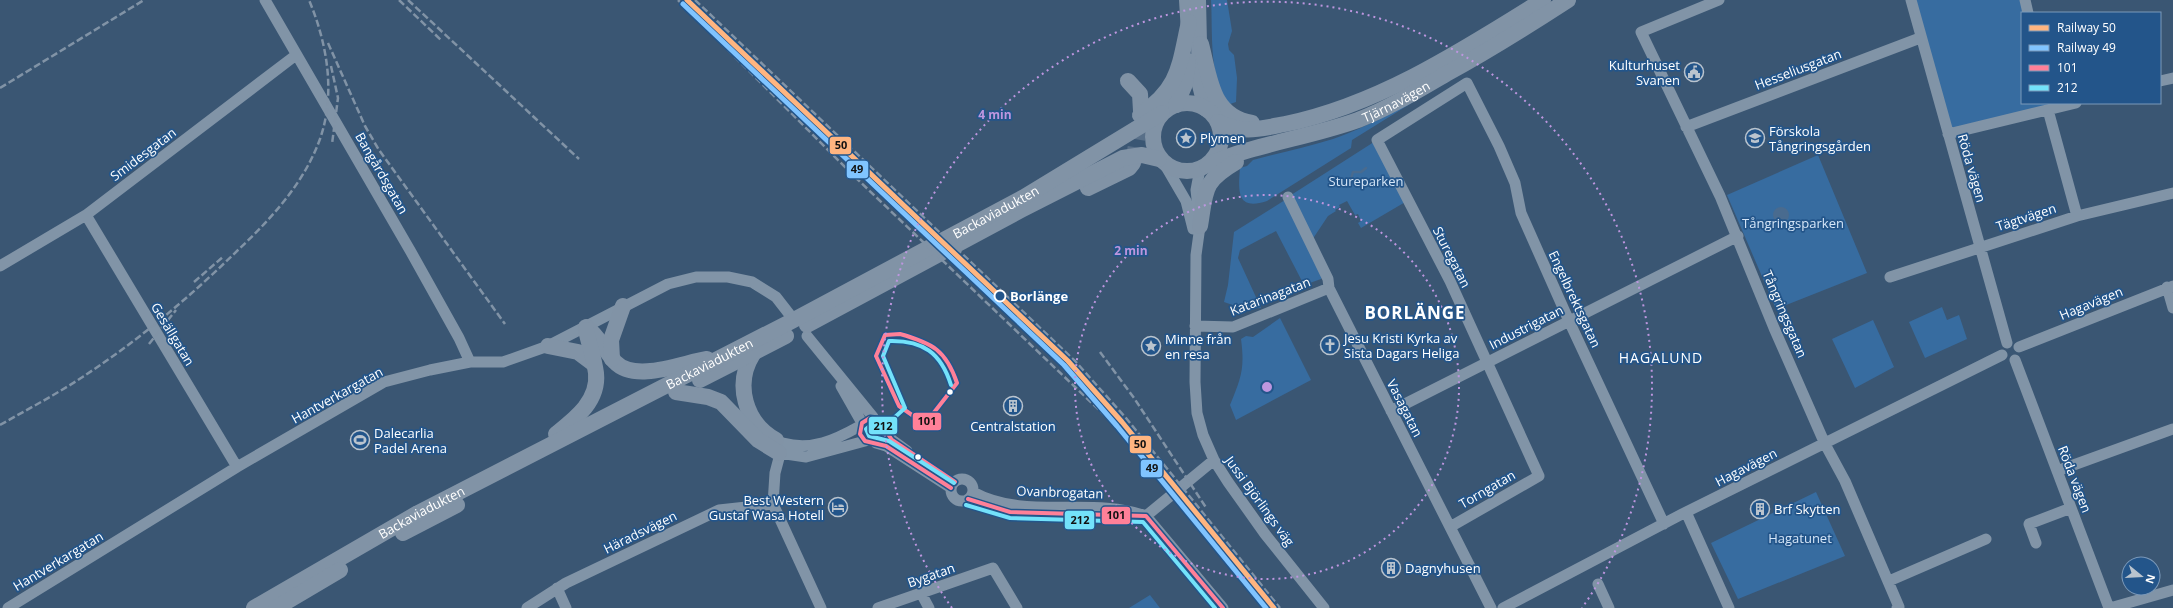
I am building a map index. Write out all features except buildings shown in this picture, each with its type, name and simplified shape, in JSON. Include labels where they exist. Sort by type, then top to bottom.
[{"type":"highway","points":[[1187,0],[1189,22],[1187,76],[1183,92],[1153,130],[1154,150],[1162,162],[1182,172],[1204,167],[1213,160],[1220,146],[1221,138],[1218,122],[1206,109],[1200,85],[1201,44],[1198,0]]},
{"type":"highway","name":"Tjärnavägen","points":[[1218,122],[1235,129],[1243,130],[1280,125],[1335,112],[1371,98],[1482,38],[1543,0]]},
{"type":"highway","name":"Tjärnavägen","points":[[1204,167],[1238,152],[1310,135],[1357,120],[1409,96],[1491,50],[1568,0]]},
{"type":"highway","points":[[986,223],[1160,101],[1169,91],[1175,79],[1189,22]]},
{"type":"highway","points":[[1201,44],[1214,94],[1222,108],[1232,117],[1246,122],[1280,125]]},
{"type":"highway","points":[[1128,81],[1140,94],[1141,111]]},
{"type":"highway","points":[[1169,109],[1188,103],[1206,109]]},
{"type":"highway","name":"Backaviadukten","points":[[986,223],[1024,197],[1169,109]]},
{"type":"highway","points":[[1200,226],[1206,190],[1213,177],[1246,157],[1277,142]]},
{"type":"highway","name":"Backaviadukten","points":[[276,608],[422,523],[753,354],[877,282],[986,223],[1123,158],[1142,155],[1162,162]]},
{"type":"highway","points":[[986,223],[1038,212],[1125,170],[1133,163]]},
{"type":"highway","name":"Backaviadukten","points":[[254,608],[418,512],[724,356],[877,282]]},
{"type":"highway","points":[[612,359],[611,340],[623,306]]},
{"type":"highway","points":[[586,327],[594,334],[612,359],[622,367],[638,373],[724,356]]},
{"type":"highway","points":[[532,453],[585,408],[594,393],[596,383],[594,364],[586,327]]},
{"type":"highway","points":[[548,346],[578,352],[594,364]]},
{"type":"highway","points":[[753,354],[746,364],[743,374],[742,383],[745,403],[763,430],[781,448]]},
{"type":"highway","points":[[676,392],[708,397],[721,402],[758,440],[781,448]]},
{"type":"street","name":"Bangårdsgatan","points":[[265,0],[296,55],[328,106],[411,252],[470,362]]},
{"type":"street","name":"Tångringsgatan","points":[[1719,0],[1641,32],[1738,236],[1774,328],[1825,444],[1845,481],[1889,580],[1898,607]]},
{"type":"street","name":"Röda vägen","points":[[1911,0],[1920,38],[2007,343]]},
{"type":"street","points":[[2024,0],[2028,12]]},
{"type":"street","name":"Hesseliusgatan","points":[[1686,127],[1920,38]]},
{"type":"street","name":"Smidesgatan","points":[[0,266],[86,215],[296,55]]},
{"type":"street","points":[[2161,81],[2173,78]]},
{"type":"street","name":"Tjärnavägen","points":[[1377,140],[1467,83]]},
{"type":"street","name":"Engelbrektsgatan","points":[[1467,83],[1499,146],[1515,183],[1521,213],[1569,321],[1664,524]]},
{"type":"street","points":[[1948,134],[2051,107],[2070,104]]},
{"type":"street","points":[[2051,107],[2077,216]]},
{"type":"street","name":"Sturegatan","points":[[1377,140],[1450,282],[1539,476]]},
{"type":"street","name":"Jussi Björlings väg","points":[[1162,162],[1178,186],[1190,214],[1196,255]]},
{"type":"street","name":"Jussi Björlings väg","points":[[1204,167],[1196,190],[1200,226],[1196,255],[1195,382],[1197,413],[1203,435],[1214,460],[1265,534],[1324,608]]},
{"type":"street","name":"Tägtvägen","points":[[1890,277],[1980,246],[2077,216],[2173,193]]},
{"type":"street","name":"Vasagatan","points":[[1288,197],[1328,279],[1330,288],[1491,608]]},
{"type":"street","name":"Gesällgatan","points":[[86,215],[237,467]]},
{"type":"street","name":"Industrigatan","points":[[1391,411],[1738,236]]},
{"type":"street","name":"Hantverkargatan","points":[[8,608],[237,467],[384,382],[430,370],[470,362],[503,362],[548,346],[623,306],[668,284],[682,279],[696,277],[728,277],[752,282],[764,288],[776,297],[790,315]]},
{"type":"street","points":[[2170,287],[2173,308]]},
{"type":"street","name":"Hagavägen","points":[[2019,347],[2170,287]]},
{"type":"street","name":"Katarinagatan","points":[[1195,326],[1233,327],[1330,288]]},
{"type":"street","points":[[807,336],[873,417],[882,421],[886,432],[892,440],[953,485],[955,498],[961,501],[970,496],[972,486],[969,481],[962,479],[953,485]]},
{"type":"street","points":[[2013,342],[2019,347],[2020,353],[2014,360],[2006,359],[2002,354],[2003,347],[2007,343],[2013,342]]},
{"type":"street","points":[[817,348],[851,403],[861,424],[860,434],[865,441]]},
{"type":"street","name":"Hagavägen","points":[[1503,608],[1686,512],[1825,444],[2002,354]]},
{"type":"street","name":"Röda vägen","points":[[2014,360],[2110,608]]},
{"type":"street","points":[[840,437],[850,422],[852,414],[851,403]]},
{"type":"street","points":[[781,448],[811,446],[840,437],[873,417]]},
{"type":"street","points":[[2057,471],[2173,430]]},
{"type":"street","points":[[876,443],[883,439],[886,432]]},
{"type":"street","points":[[781,448],[806,457],[865,441],[876,443],[886,446],[953,485]]},
{"type":"street","points":[[781,448],[775,473],[773,504],[821,608]]},
{"type":"street","points":[[1214,460],[1150,513],[1223,608]]},
{"type":"street","name":"Torngatan","points":[[1450,527],[1539,476]]},
{"type":"street","name":"Ovanbrogatan","points":[[970,496],[1000,503],[1058,508],[1103,507],[1150,513]]},
{"type":"street","name":"Häradsvägen","points":[[527,608],[557,588],[719,510],[773,504]]},
{"type":"street","points":[[2036,543],[2029,524],[2071,508]]},
{"type":"street","points":[[1686,512],[1730,608]]},
{"type":"street","points":[[1889,580],[1986,539]]},
{"type":"street","name":"Bygatan","points":[[878,608],[992,568],[1017,608]]},
{"type":"street","points":[[1598,584],[1609,608]]},
{"type":"street","points":[[557,588],[566,608]]},
{"type":"street","points":[[2110,608],[2173,590]]},
{"type":"street","points":[[922,592],[929,608]]},
{"type":"green space","points":[[1211,0],[1227,0],[1232,31],[1228,44],[1229,50],[1234,55],[1237,78],[1236,102],[1230,104],[1223,95],[1215,70],[1212,40]]},
{"type":"green space","points":[[1911,0],[2025,0],[2028,12],[2021,12],[2021,104],[2051,104],[2053,109],[1948,134]]},
{"type":"green space","points":[[1460,73],[1352,140],[1351,148],[1267,201],[1250,203],[1245,201],[1242,197],[1239,185],[1240,168],[1247,166],[1253,160],[1333,139],[1366,126]]},
{"type":"green space","name":"Stureparken","points":[[1377,140],[1407,201],[1361,228],[1358,223],[1361,221],[1358,214],[1355,215],[1347,201],[1339,205],[1340,207],[1335,210],[1336,211],[1328,216],[1310,243],[1288,197]]},
{"type":"green space","name":"Tångringsparken","points":[[1818,155],[1867,273],[1776,309],[1727,195]]},
{"type":"green space","points":[[1285,200],[1324,275],[1321,279],[1304,285],[1276,231],[1240,250],[1238,258],[1261,308],[1244,309],[1224,302],[1228,285],[1234,232]]},
{"type":"green space","points":[[1942,307],[1947,320],[1959,315],[1967,339],[1925,358],[1909,322]]},
{"type":"green space","points":[[1280,318],[1311,380],[1236,420],[1230,405],[1241,373],[1243,358],[1241,339],[1246,336],[1253,337]]},
{"type":"green space","points":[[1873,320],[1894,367],[1855,388],[1832,339]]},
{"type":"green space","name":"Hagatunet","points":[[1816,492],[1845,556],[1738,599],[1711,543]]},
{"type":"green space","points":[[1150,595],[1160,608],[1129,608]]},
{"type":"shaded area","points":[[1187,128],[1194,131],[1197,138],[1194,145],[1187,148],[1180,145],[1177,138],[1180,131]]},
{"type":"shaded area","points":[[1778,207],[1784,207],[1789,212],[1787,221],[1784,223],[1778,223],[1773,218],[1773,212]]},
{"type":"waterway","points":[[1349,185],[1353,172],[1361,172],[1366,168]]},
{"type":"tunnel","points":[[1133,163],[1141,115]]},
{"type":"railway","points":[[0,88],[144,0]]},
{"type":"railway","points":[[0,425],[84,376],[125,348],[202,284],[251,238],[286,199],[296,185],[313,155],[320,139],[328,104],[325,51],[321,33],[309,0]]},
{"type":"railway","points":[[399,0],[442,41]]},
{"type":"railway","points":[[408,0],[579,159]]},
{"type":"railway","points":[[678,0],[854,176],[1119,429]]},
{"type":"railway","points":[[695,0],[1075,361],[1126,418],[1280,608]]},
{"type":"railway","points":[[328,43],[365,126],[379,150],[505,324]]},
{"type":"railway","points":[[331,66],[338,98],[332,144]]},
{"type":"railway","points":[[194,282],[224,256]]},
{"type":"railway","points":[[149,344],[176,310]]},
{"type":"railway","points":[[1100,352],[1134,398],[1207,509]]},
{"type":"railway","points":[[1155,475],[1266,608]]},
{"type":"rail line","name":"50","points":[[687,0],[1068,361],[1122,422],[1274,608]]},
{"type":"rail line","name":"49","points":[[683,4],[1064,365],[1117,426],[1266,608]]},
{"type":"transit line","name":"101","points":[[900,334],[921,341],[943,355],[953,372],[957,383],[925,424],[899,406],[876,356],[885,335],[900,334]]},
{"type":"transit line","name":"212","points":[[951,385],[942,364],[929,351],[912,343],[889,341],[883,356],[905,408],[885,426],[872,424],[866,429],[869,436],[889,441],[954,483]]},
{"type":"transit line","name":"101","points":[[951,488],[886,446],[865,441],[860,434],[862,423],[870,418],[878,419],[892,440],[955,482]]},
{"type":"transit line","name":"101","points":[[968,499],[1010,512],[1146,516],[1223,608]]},
{"type":"transit line","name":"212","points":[[966,505],[1010,518],[1143,522],[1215,608]]},
{"type":"place","name":"Kulturhuset Svanen","points":[[1694,72]]},
{"type":"place","name":"Plymen","points":[[1186,138]]},
{"type":"place","name":"Förskola Tångringsgården","points":[[1755,138]]},
{"type":"place","name":"Borlänge","points":[[1000,296]]},
{"type":"place","name":"Jesu Kristi Kyrka av Sista Dagars Heliga","points":[[1330,345]]},
{"type":"place","name":"Minne från en resa","points":[[1151,346]]},
{"type":"place","name":"Centralstation","points":[[1013,406]]},
{"type":"place","name":"Dalecarlia Padel Arena","points":[[360,440]]},
{"type":"place","name":"Best Western Gustaf Wasa Hotell","points":[[838,507]]},
{"type":"place","name":"Brf Skytten","points":[[1760,509]]},
{"type":"place","name":"Dagnyhusen","points":[[1391,568]]},
{"type":"district","name":"BORLÄNGE","points":[[1415,313]]},
{"type":"district","name":"HAGALUND","points":[[1661,358]]}]
